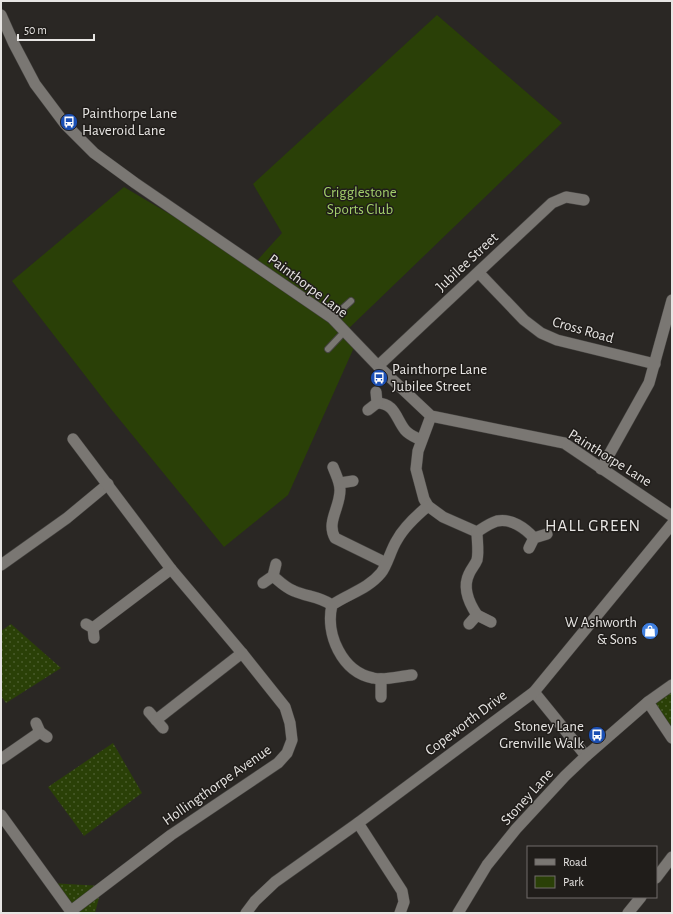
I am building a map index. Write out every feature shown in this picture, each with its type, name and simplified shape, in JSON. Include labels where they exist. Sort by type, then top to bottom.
[{"type":"street","name":"Painthorpe Lane","points":[[1,15],[35,84],[64,124],[94,153],[135,183],[332,318],[378,366],[431,416],[564,443],[672,516]]},
{"type":"street","name":"Jubilee Street","points":[[378,366],[552,203],[566,197],[584,200]]},
{"type":"street","name":"Cross Road","points":[[479,273],[524,320],[541,333],[557,340],[655,364]]},
{"type":"street","points":[[601,469],[649,383],[672,300]]},
{"type":"street","points":[[368,410],[377,398],[394,411],[406,432],[421,440]]},
{"type":"street","points":[[431,416],[421,440],[416,469],[424,499],[428,506],[443,517],[477,532]]},
{"type":"street","name":"Hollingthorpe Avenue","points":[[71,912],[171,835],[278,763],[288,753],[292,740],[290,724],[285,707],[242,653],[171,569],[73,439]]},
{"type":"street","points":[[333,467],[340,483],[339,501],[331,525],[335,538],[386,563]]},
{"type":"street","points":[[340,483],[353,481]]},
{"type":"street","points":[[1,565],[67,518],[108,484]]},
{"type":"street","points":[[412,675],[380,679],[372,678],[363,675],[347,663],[340,654],[332,635],[330,613],[332,605],[366,587],[381,573],[396,541],[404,530],[428,506]]},
{"type":"street","points":[[477,532],[496,521],[505,521],[521,527],[534,538]]},
{"type":"street","name":"Copeworth Drive","points":[[246,913],[255,901],[275,882],[358,823],[534,692],[672,524]]},
{"type":"street","points":[[477,532],[478,550],[476,560],[466,582],[468,598],[477,615],[491,622]]},
{"type":"street","points":[[529,548],[534,538],[547,534]]},
{"type":"street","points":[[274,576],[276,564]]},
{"type":"street","points":[[91,630],[171,569]]},
{"type":"street","points":[[274,576],[287,588],[295,592],[319,598],[332,605]]},
{"type":"street","points":[[262,583],[274,576]]},
{"type":"street","points":[[469,624],[477,615]]},
{"type":"street","points":[[156,720],[242,653]]},
{"type":"street","points":[[380,679],[381,697]]},
{"type":"street","name":"Stoney Lane","points":[[458,913],[487,864],[565,776],[648,702],[672,685]]},
{"type":"street","points":[[534,692],[586,756]]},
{"type":"street","points":[[648,702],[672,738]]},
{"type":"street","points":[[1,759],[41,731]]},
{"type":"street","points":[[1,816],[6,832],[71,912]]},
{"type":"street","points":[[358,823],[402,891],[404,902],[400,913]]},
{"type":"street","points":[[657,877],[672,857]]},
{"type":"street","points":[[628,913],[640,898]]},
{"type":"lane","points":[[332,318],[351,301]]},
{"type":"lane","points":[[328,349],[344,332]]},
{"type":"green space","name":"Crigglestone Sports Club","points":[[437,15],[562,123],[345,332],[356,343],[288,495],[224,547],[111,409],[12,281],[124,187],[254,264],[282,233],[253,184]]},
{"type":"green space","points":[[11,624],[61,668],[6,703],[1,696],[1,631]]},
{"type":"green space","points":[[672,685],[672,717],[669,733],[648,702]]},
{"type":"green space","points":[[113,743],[142,793],[84,836],[48,787]]},
{"type":"green space","points":[[50,883],[102,886],[95,913],[72,913]]},
{"type":"place","name":"Painthorpe Lane Haveroid Lane","points":[[69,122]]},
{"type":"place","name":"Painthorpe Lane Jubilee Street","points":[[379,378]]},
{"type":"place","name":"W Ashworth & Sons","points":[[650,631]]},
{"type":"place","name":"Stoney Lane Grenville Walk","points":[[597,735]]},
{"type":"district","name":"HALL GREEN","points":[[593,525]]}]
